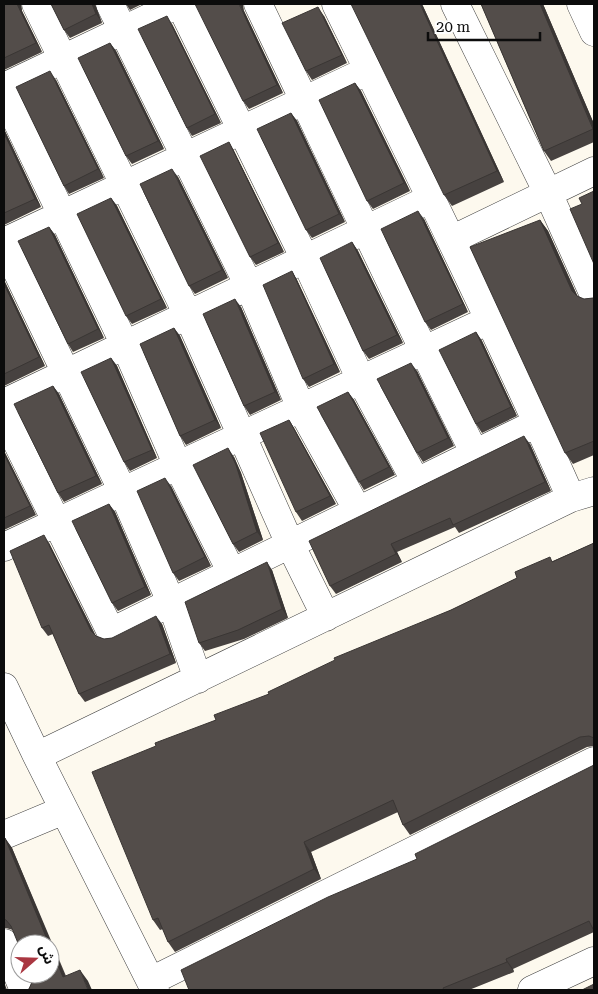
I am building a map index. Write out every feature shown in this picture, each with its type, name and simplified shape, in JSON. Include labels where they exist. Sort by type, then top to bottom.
[{"type":"street","points":[[36,4],[188,315],[290,544],[326,617]]},
{"type":"street","points":[[110,4],[249,286],[301,408],[358,510]]},
{"type":"street","points":[[4,87],[179,4],[305,259],[361,380],[416,482]]},
{"type":"street","points":[[258,4],[423,351],[475,454]]},
{"type":"street","points":[[37,756],[582,494],[538,423],[432,198],[336,4]]},
{"type":"street","points":[[455,4],[548,193],[594,295]]},
{"type":"street","points":[[581,4],[594,32]]},
{"type":"street","points":[[198,679],[171,602],[123,492],[4,243],[368,70]]},
{"type":"street","points":[[4,94],[125,345],[178,466],[232,573]]},
{"type":"street","points":[[451,240],[594,171]]},
{"type":"street","points":[[4,403],[432,198]]},
{"type":"street","points":[[4,547],[488,320]]},
{"type":"street","points":[[4,416],[111,632],[538,423]]},
{"type":"street","points":[[5,692],[153,986],[594,761]]},
{"type":"street","points":[[4,835],[64,810]]},
{"type":"street","points":[[4,943],[24,990]]},
{"type":"street","points":[[532,990],[594,961]]},
{"type":"building","points":[[4,4],[17,4],[36,43],[4,58]]},
{"type":"building","points":[[51,4],[92,4],[96,14],[64,30]]},
{"type":"building","points":[[195,4],[239,4],[277,85],[243,101]]},
{"type":"building","points":[[351,4],[420,4],[497,171],[444,195]]},
{"type":"building","points":[[481,4],[540,4],[593,129],[544,151]]},
{"type":"building","points":[[318,7],[342,55],[306,71],[282,23]]},
{"type":"building","points":[[167,16],[215,114],[187,128],[138,29]]},
{"type":"building","points":[[110,43],[158,141],[126,156],[78,58]]},
{"type":"building","points":[[50,71],[98,169],[64,186],[16,87]]},
{"type":"building","points":[[355,83],[404,183],[367,201],[319,100]]},
{"type":"building","points":[[291,113],[339,214],[306,230],[257,129]]},
{"type":"building","points":[[4,133],[35,199],[4,213]]},
{"type":"building","points":[[229,142],[278,243],[250,257],[200,156]]},
{"type":"building","points":[[172,169],[222,270],[189,286],[140,184]]},
{"type":"building","points":[[594,191],[594,264],[570,209],[582,204],[579,198]]},
{"type":"building","points":[[111,198],[161,299],[126,316],[77,214]]},
{"type":"building","points":[[418,211],[463,304],[425,322],[381,229]]},
{"type":"building","points":[[540,220],[572,291],[584,299],[594,297],[594,441],[565,453],[470,247]]},
{"type":"building","points":[[49,227],[98,329],[68,344],[18,241]]},
{"type":"building","points":[[352,242],[397,335],[363,351],[320,258]]},
{"type":"building","points":[[292,271],[334,364],[303,379],[263,285]]},
{"type":"building","points":[[4,284],[39,357],[4,374]]},
{"type":"building","points":[[235,299],[275,392],[244,406],[203,314]]},
{"type":"building","points":[[174,328],[215,420],[180,436],[140,344]]},
{"type":"building","points":[[476,332],[511,407],[476,424],[439,350]]},
{"type":"building","points":[[111,358],[152,450],[124,462],[81,372]]},
{"type":"building","points":[[411,363],[448,438],[417,453],[377,379]]},
{"type":"building","points":[[53,386],[96,476],[58,493],[14,404]]},
{"type":"building","points":[[348,392],[389,467],[359,482],[317,407]]},
{"type":"building","points":[[289,420],[330,496],[296,512],[260,433]]},
{"type":"building","points":[[524,436],[545,482],[453,525],[450,518],[391,544],[396,554],[330,586],[309,541]]},
{"type":"building","points":[[228,448],[236,465],[257,532],[233,544],[193,465]]},
{"type":"building","points":[[4,454],[30,506],[4,518]]},
{"type":"building","points":[[165,478],[205,557],[173,573],[137,491]]},
{"type":"building","points":[[109,504],[145,587],[112,603],[72,521]]},
{"type":"building","points":[[44,535],[91,631],[96,636],[104,639],[112,638],[156,616],[170,654],[79,694],[49,625],[42,628],[10,551]]},
{"type":"building","points":[[594,543],[594,738],[589,736],[580,737],[403,825],[393,800],[304,842],[314,869],[168,942],[158,918],[153,920],[92,772],[156,746],[155,743],[216,720],[214,715],[269,694],[268,692],[335,660],[334,658],[451,610],[517,578],[515,572],[550,557],[552,562]]},
{"type":"building","points":[[267,562],[282,609],[238,630],[199,643],[185,602]]},
{"type":"building","points":[[594,765],[593,929],[589,921],[506,959],[507,962],[443,988],[444,990],[189,990],[181,970],[328,897],[417,859],[415,854]]},
{"type":"building","points":[[5,838],[45,934],[14,934],[11,926],[4,919]]},
{"type":"building","points":[[60,970],[63,977],[80,970],[88,990],[27,990],[31,984],[60,984]]},
{"type":"building","points":[[594,984],[594,990],[582,990]]}]
